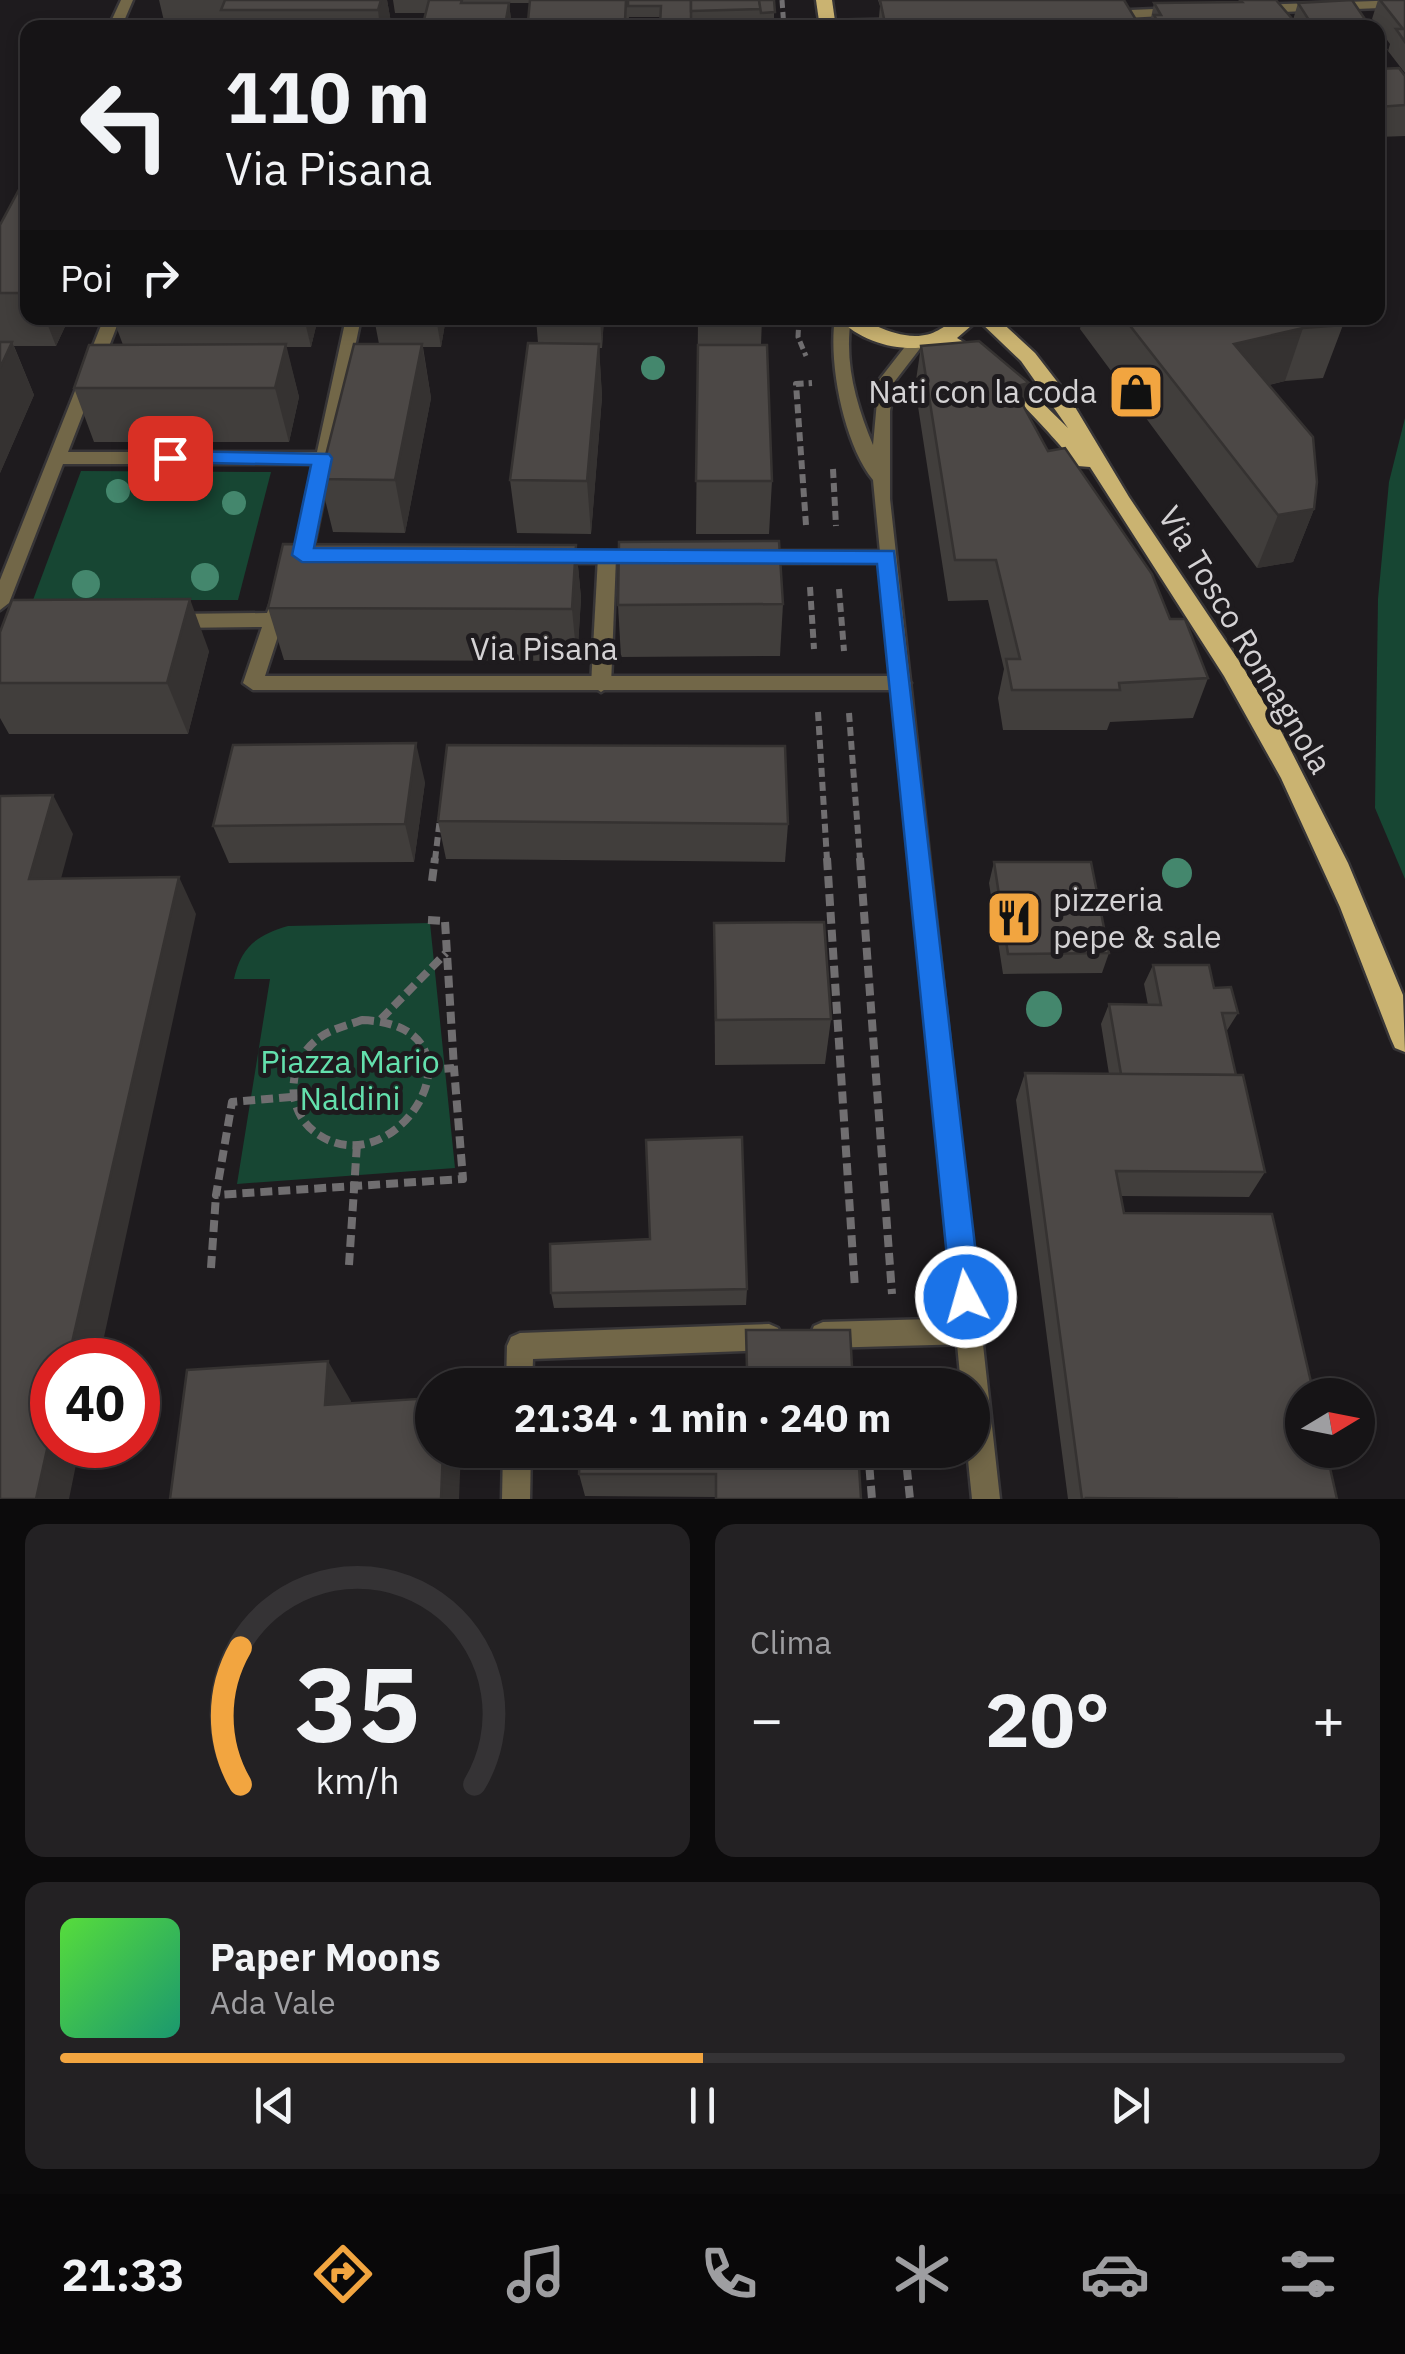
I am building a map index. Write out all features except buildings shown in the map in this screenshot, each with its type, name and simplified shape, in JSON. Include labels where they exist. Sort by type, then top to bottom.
[{"type":"main road","points":[[858,325],[874,335],[917,342],[940,338],[962,325]]},
{"type":"main road","name":"Via Tosco Romagnola","points":[[995,325],[1023,348],[1056,389],[1119,498],[1186,597],[1277,745],[1361,925],[1405,1039]]},
{"type":"main road","name":"Via Tosco Romagnola","points":[[940,338],[968,350],[1021,388],[1119,498]]},
{"type":"street","points":[[1246,9],[1405,3]]},
{"type":"street","points":[[1086,15],[1186,12]]},
{"type":"street","points":[[0,603],[109,325]]},
{"type":"street","points":[[155,621],[271,620],[311,555],[322,458],[352,325]]},
{"type":"street","points":[[845,325],[839,359],[851,408],[881,486]]},
{"type":"street","points":[[917,342],[887,380],[882,410],[881,486],[986,1499]]},
{"type":"street","points":[[55,458],[322,458]]},
{"type":"street","points":[[536,556],[666,557]]},
{"type":"street","points":[[736,557],[887,556]]},
{"type":"street","points":[[600,685],[607,557]]},
{"type":"street","name":"Via Pisana","points":[[271,620],[253,682],[901,683]]},
{"type":"street","points":[[519,1368],[520,1346],[970,1331]]},
{"type":"street","points":[[516,1499],[517,1468]]},
{"type":"path","points":[[799,325],[798,337],[809,362]]},
{"type":"path","points":[[814,371],[816,383],[796,384],[855,1289]]},
{"type":"path","points":[[832,465],[894,1333]]},
{"type":"path","points":[[432,881],[440,811]]},
{"type":"path","points":[[216,1196],[463,1179],[445,921],[428,920]]},
{"type":"path","points":[[380,1020],[446,952]]},
{"type":"path","points":[[380,1020],[396,1024],[420,1042],[430,1070],[422,1101],[401,1128],[380,1139],[357,1144],[319,1137],[304,1126],[290,1096],[293,1075],[312,1044],[344,1024],[380,1020]]},
{"type":"path","points":[[430,1070],[454,1068]]},
{"type":"path","points":[[211,1268],[216,1196],[232,1102],[290,1096]]},
{"type":"path","points":[[349,1264],[357,1144]]},
{"type":"path","points":[[869,1468],[872,1499]]},
{"type":"path","points":[[907,1468],[910,1499]]},
{"type":"green space","points":[[1405,418],[1405,879],[1375,808],[1378,599],[1389,482]]},
{"type":"green space","points":[[81,471],[271,472],[238,600],[33,600]]},
{"type":"green space","name":"Piazza Mario Naldini","points":[[430,923],[455,1168],[237,1184],[270,979],[234,979],[246,951],[259,938],[288,926]]},
{"type":"place","name":"Nati con la coda","points":[[1136,392]]},
{"type":"place","name":"pizzeria pepe & sale","points":[[1014,918]]},
{"type":"route","points":[[170,458],[322,458],[302,555],[887,556],[966,1297]]}]
